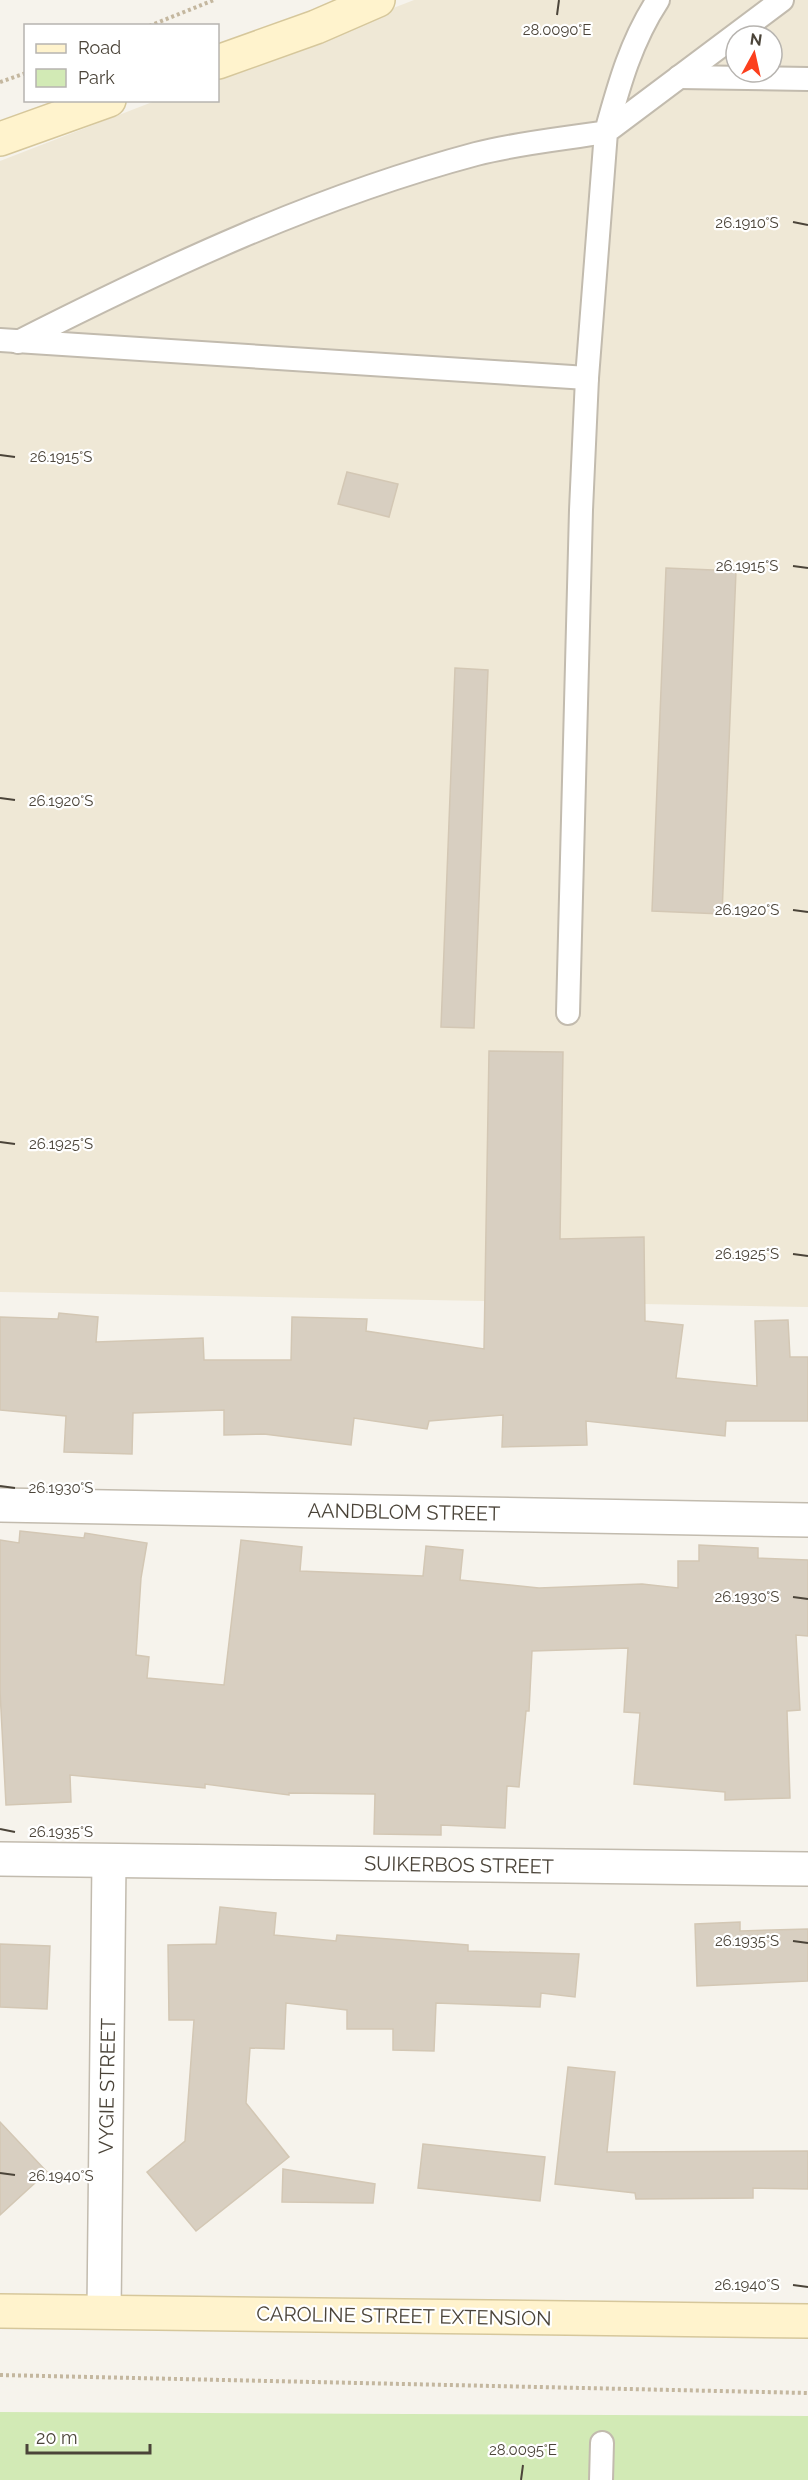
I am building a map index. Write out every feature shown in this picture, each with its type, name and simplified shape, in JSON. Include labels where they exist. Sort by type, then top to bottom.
[{"type":"street","points":[[219,62],[316,27],[378,0]]},
{"type":"street","points":[[0,139],[103,102]]},
{"type":"street","name":"AANDBLOM STREET","points":[[0,1505],[808,1520]]},
{"type":"street","name":"SUIKERBOS STREET","points":[[0,1859],[808,1869]]},
{"type":"street","name":"VYGIE STREET","points":[[104,2312],[109,1861]]},
{"type":"street","name":"CAROLINE STREET EXTENSION","points":[[0,2311],[808,2321]]},
{"type":"lane","points":[[568,1013],[581,510],[587,378],[606,132],[623,70],[642,24],[658,0]]},
{"type":"lane","points":[[9,341],[160,270],[327,200],[478,153],[606,132],[782,0]]},
{"type":"lane","points":[[680,76],[808,79]]},
{"type":"lane","points":[[9,341],[587,378]]},
{"type":"lane","points":[[601,2480],[602,2443]]},
{"type":"path","points":[[154,24],[214,0]]},
{"type":"path","points":[[0,82],[24,74]]},
{"type":"path","points":[[0,2375],[808,2393]]},
{"type":"shaded area","points":[[414,0],[808,0],[808,1307],[0,1292],[0,161],[152,102],[219,102],[219,76]]},
{"type":"green space","points":[[0,2412],[808,2416],[808,2480],[0,2480]]},
{"type":"building","points":[[347,472],[398,484],[389,517],[338,504]]},
{"type":"building","points":[[666,568],[736,571],[722,914],[652,911]]},
{"type":"building","points":[[455,668],[488,670],[474,1028],[441,1027]]},
{"type":"building","points":[[489,1051],[563,1052],[560,1239],[644,1237],[645,1321],[683,1325],[676,1378],[757,1386],[755,1321],[788,1320],[790,1357],[808,1357],[808,1421],[726,1421],[725,1436],[586,1421],[587,1445],[502,1447],[503,1415],[429,1421],[427,1429],[354,1418],[351,1445],[264,1434],[224,1435],[224,1410],[133,1413],[132,1454],[64,1452],[66,1416],[0,1410],[0,1317],[58,1319],[59,1313],[98,1317],[96,1342],[203,1338],[204,1360],[291,1360],[292,1317],[367,1319],[366,1331],[484,1349]]},
{"type":"building","points":[[20,1531],[84,1538],[85,1533],[147,1543],[141,1578],[136,1655],[149,1657],[147,1678],[224,1685],[241,1540],[302,1547],[300,1571],[423,1576],[426,1546],[463,1550],[460,1580],[539,1588],[642,1584],[678,1588],[678,1561],[699,1561],[699,1545],[758,1548],[758,1558],[808,1560],[808,1636],[796,1635],[800,1710],[787,1711],[790,1798],[725,1800],[725,1792],[634,1784],[640,1713],[624,1712],[628,1648],[532,1651],[529,1711],[526,1711],[519,1787],[507,1786],[505,1828],[441,1825],[441,1835],[374,1834],[375,1794],[289,1793],[289,1795],[205,1784],[205,1788],[70,1775],[71,1802],[6,1805],[0,1691],[0,1540],[19,1543]]},
{"type":"building","points":[[220,1907],[276,1913],[274,1935],[336,1941],[337,1935],[468,1945],[468,1951],[579,1954],[575,1997],[541,1993],[540,2007],[436,2003],[434,2051],[393,2050],[393,2029],[347,2029],[347,2010],[286,2003],[284,2049],[250,2048],[246,2103],[289,2157],[196,2231],[147,2172],[185,2141],[194,2020],[169,2020],[168,1945],[216,1944]]},
{"type":"building","points":[[740,1922],[740,1931],[808,1929],[808,1981],[697,1986],[695,1924]]},
{"type":"building","points":[[0,1944],[50,1946],[47,2009],[0,2007]]},
{"type":"building","points":[[568,2067],[615,2072],[607,2152],[808,2151],[808,2189],[753,2188],[753,2198],[636,2199],[635,2193],[555,2184]]},
{"type":"building","points":[[0,2122],[47,2172],[0,2215]]},
{"type":"building","points":[[423,2144],[545,2157],[540,2201],[418,2188]]},
{"type":"building","points":[[283,2169],[375,2184],[373,2203],[282,2202]]}]
